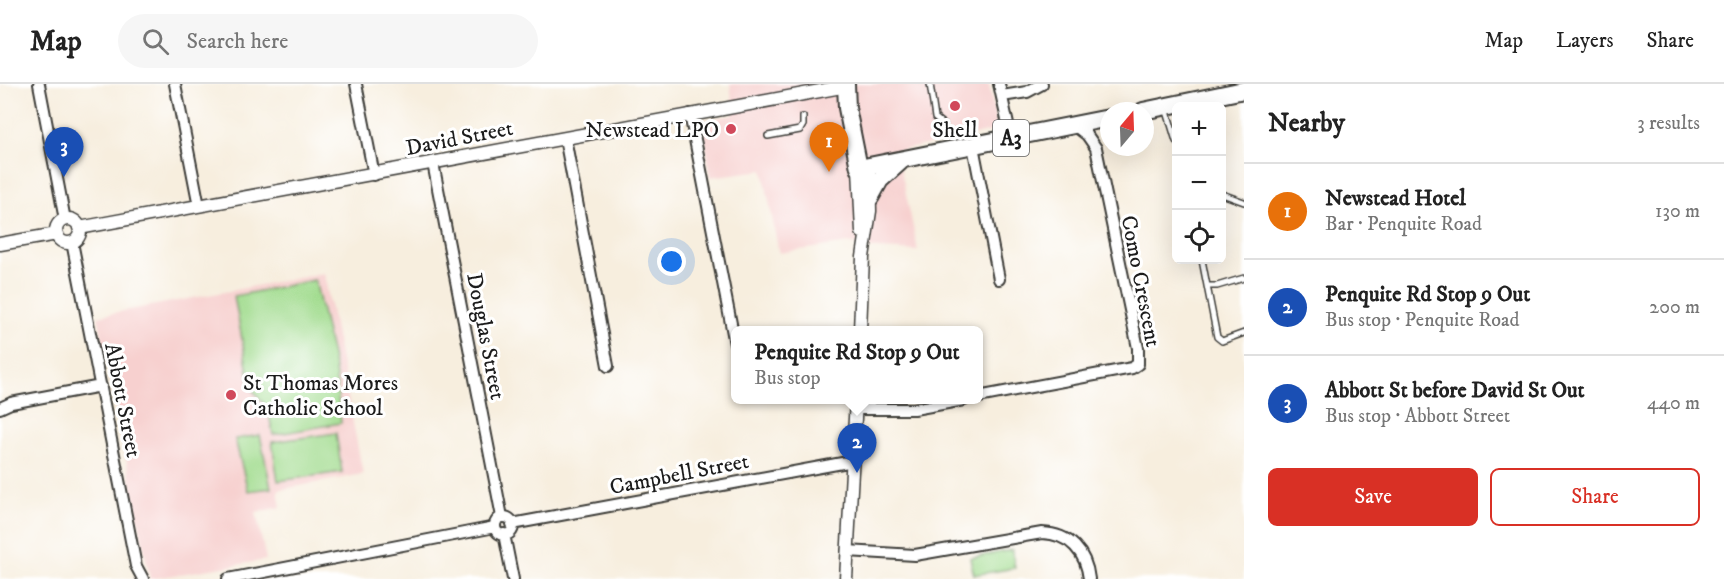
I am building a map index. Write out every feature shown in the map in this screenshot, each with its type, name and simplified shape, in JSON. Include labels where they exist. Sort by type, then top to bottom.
[{"type":"highway","points":[[847,85],[847,108],[864,167]]},
{"type":"highway","points":[[1154,109],[1244,90]]},
{"type":"highway","name":"A3","points":[[864,167],[1100,120]]},
{"type":"highway","points":[[870,198],[880,180],[903,160]]},
{"type":"street","points":[[39,84],[65,220]]},
{"type":"street","points":[[175,84],[199,206]]},
{"type":"street","points":[[356,84],[374,175]]},
{"type":"street","points":[[999,84],[1011,138]]},
{"type":"street","points":[[1002,96],[1027,92],[1042,84]]},
{"type":"street","name":"David Street","points":[[79,228],[374,175],[847,85]]},
{"type":"street","points":[[690,114],[731,326]]},
{"type":"street","name":"Como Crescent","points":[[983,396],[1132,368],[1138,364],[1138,348],[1096,148],[1087,135],[1074,125]]},
{"type":"street","points":[[565,138],[608,366]]},
{"type":"street","points":[[973,146],[999,279]]},
{"type":"street","name":"Douglas Street","points":[[433,163],[502,517]]},
{"type":"street","points":[[863,257],[870,198],[864,167]]},
{"type":"street","points":[[860,326],[864,167]]},
{"type":"street","points":[[65,220],[74,221],[79,228],[79,236],[72,242],[63,242],[57,234],[58,225],[65,220]]},
{"type":"street","points":[[0,244],[57,234]]},
{"type":"street","name":"Abbott Street","points":[[72,242],[136,566],[135,579]]},
{"type":"street","points":[[0,408],[11,403],[101,386]]},
{"type":"street","points":[[846,579],[856,404],[914,409],[939,404]]},
{"type":"street","name":"Campbell Street","points":[[512,524],[853,461]]},
{"type":"street","points":[[228,579],[499,531],[511,530],[510,519],[502,517],[496,522],[499,531],[513,579]]},
{"type":"street","points":[[847,551],[915,555],[1042,533],[1053,534],[1064,537],[1074,544],[1087,562],[1089,579]]},
{"type":"street","name":"Abbott Street","points":[[136,566],[143,579]]},
{"type":"lane","points":[[930,84],[935,118],[944,125]]},
{"type":"lane","points":[[1166,106],[1172,127]]},
{"type":"lane","points":[[768,136],[800,130],[803,117]]},
{"type":"lane","points":[[1226,196],[1244,202]]},
{"type":"lane","points":[[1203,264],[1217,337],[1222,341],[1244,333]]},
{"type":"lane","points":[[1207,286],[1217,286],[1243,278],[1244,269]]},
{"type":"shaded area","points":[[730,84],[989,84],[998,130],[897,151],[918,251],[877,249],[848,243],[779,253],[763,170],[710,177],[703,121],[734,115]]},
{"type":"shaded area","name":"St Thomas Mores Catholic School","points":[[324,273],[363,474],[278,490],[281,507],[256,512],[266,560],[150,579],[98,316]]},
{"type":"green space","points":[[315,280],[335,369],[341,423],[273,435],[268,409],[251,388],[234,296]]},
{"type":"green space","points":[[336,433],[342,472],[278,481],[272,442]]},
{"type":"green space","points":[[260,435],[271,488],[248,491],[235,439]]},
{"type":"green space","points":[[1012,550],[1015,568],[974,575],[970,558]]},
{"type":"place","name":"Shell","points":[[955,106]]},
{"type":"place","name":"Newstead LPO","points":[[731,129]]},
{"type":"place","name":"Newstead Hotel","points":[[829,172]]},
{"type":"place","name":"Abbott St before David St Out","points":[[64,177]]},
{"type":"place","name":"St Thomas Mores Catholic School","points":[[231,395]]},
{"type":"place","name":"Penquite Rd Stop 9 Out","points":[[857,473]]}]
